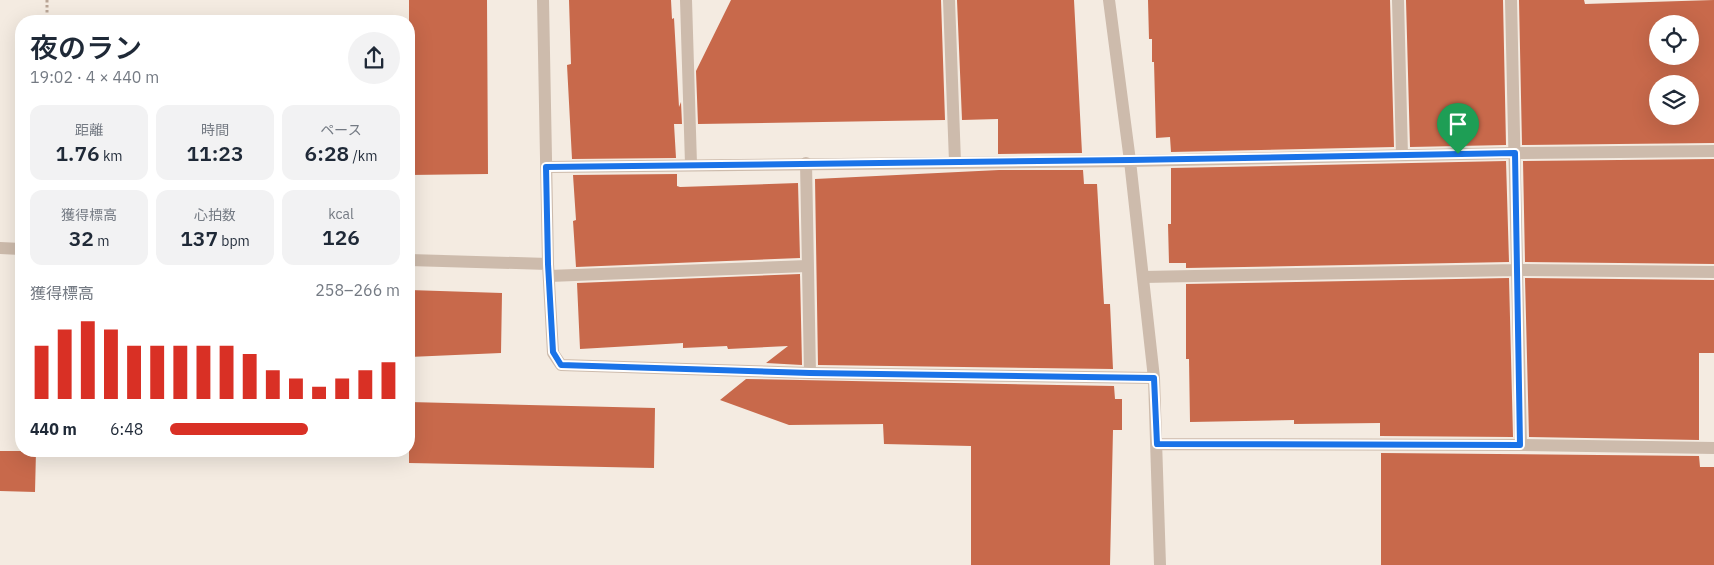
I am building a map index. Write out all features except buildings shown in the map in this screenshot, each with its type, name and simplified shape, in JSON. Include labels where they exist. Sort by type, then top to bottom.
[{"type":"street","points":[[543,0],[546,167],[553,352],[561,365],[810,373],[1154,378]]},
{"type":"street","points":[[686,0],[691,164]]},
{"type":"street","points":[[949,0],[954,162]]},
{"type":"street","points":[[1109,0],[1130,160],[1154,378],[1160,565]]},
{"type":"street","points":[[1398,0],[1402,155]]},
{"type":"street","points":[[1511,0],[1520,445]]},
{"type":"street","points":[[546,167],[1515,153],[1714,152]]},
{"type":"street","points":[[806,163],[810,373]]},
{"type":"street","points":[[0,248],[15,249]]},
{"type":"street","points":[[415,260],[549,270],[807,266]]},
{"type":"street","points":[[1143,277],[1517,270],[1714,272]]},
{"type":"street","points":[[1157,444],[1520,445],[1714,448]]},
{"type":"path","points":[[47,0],[47,15]]},
{"type":"route","points":[[1515,153],[1520,445],[1157,444],[1154,378],[810,373],[561,365],[553,352],[548,264],[546,167],[1458,154],[1515,153]]}]
